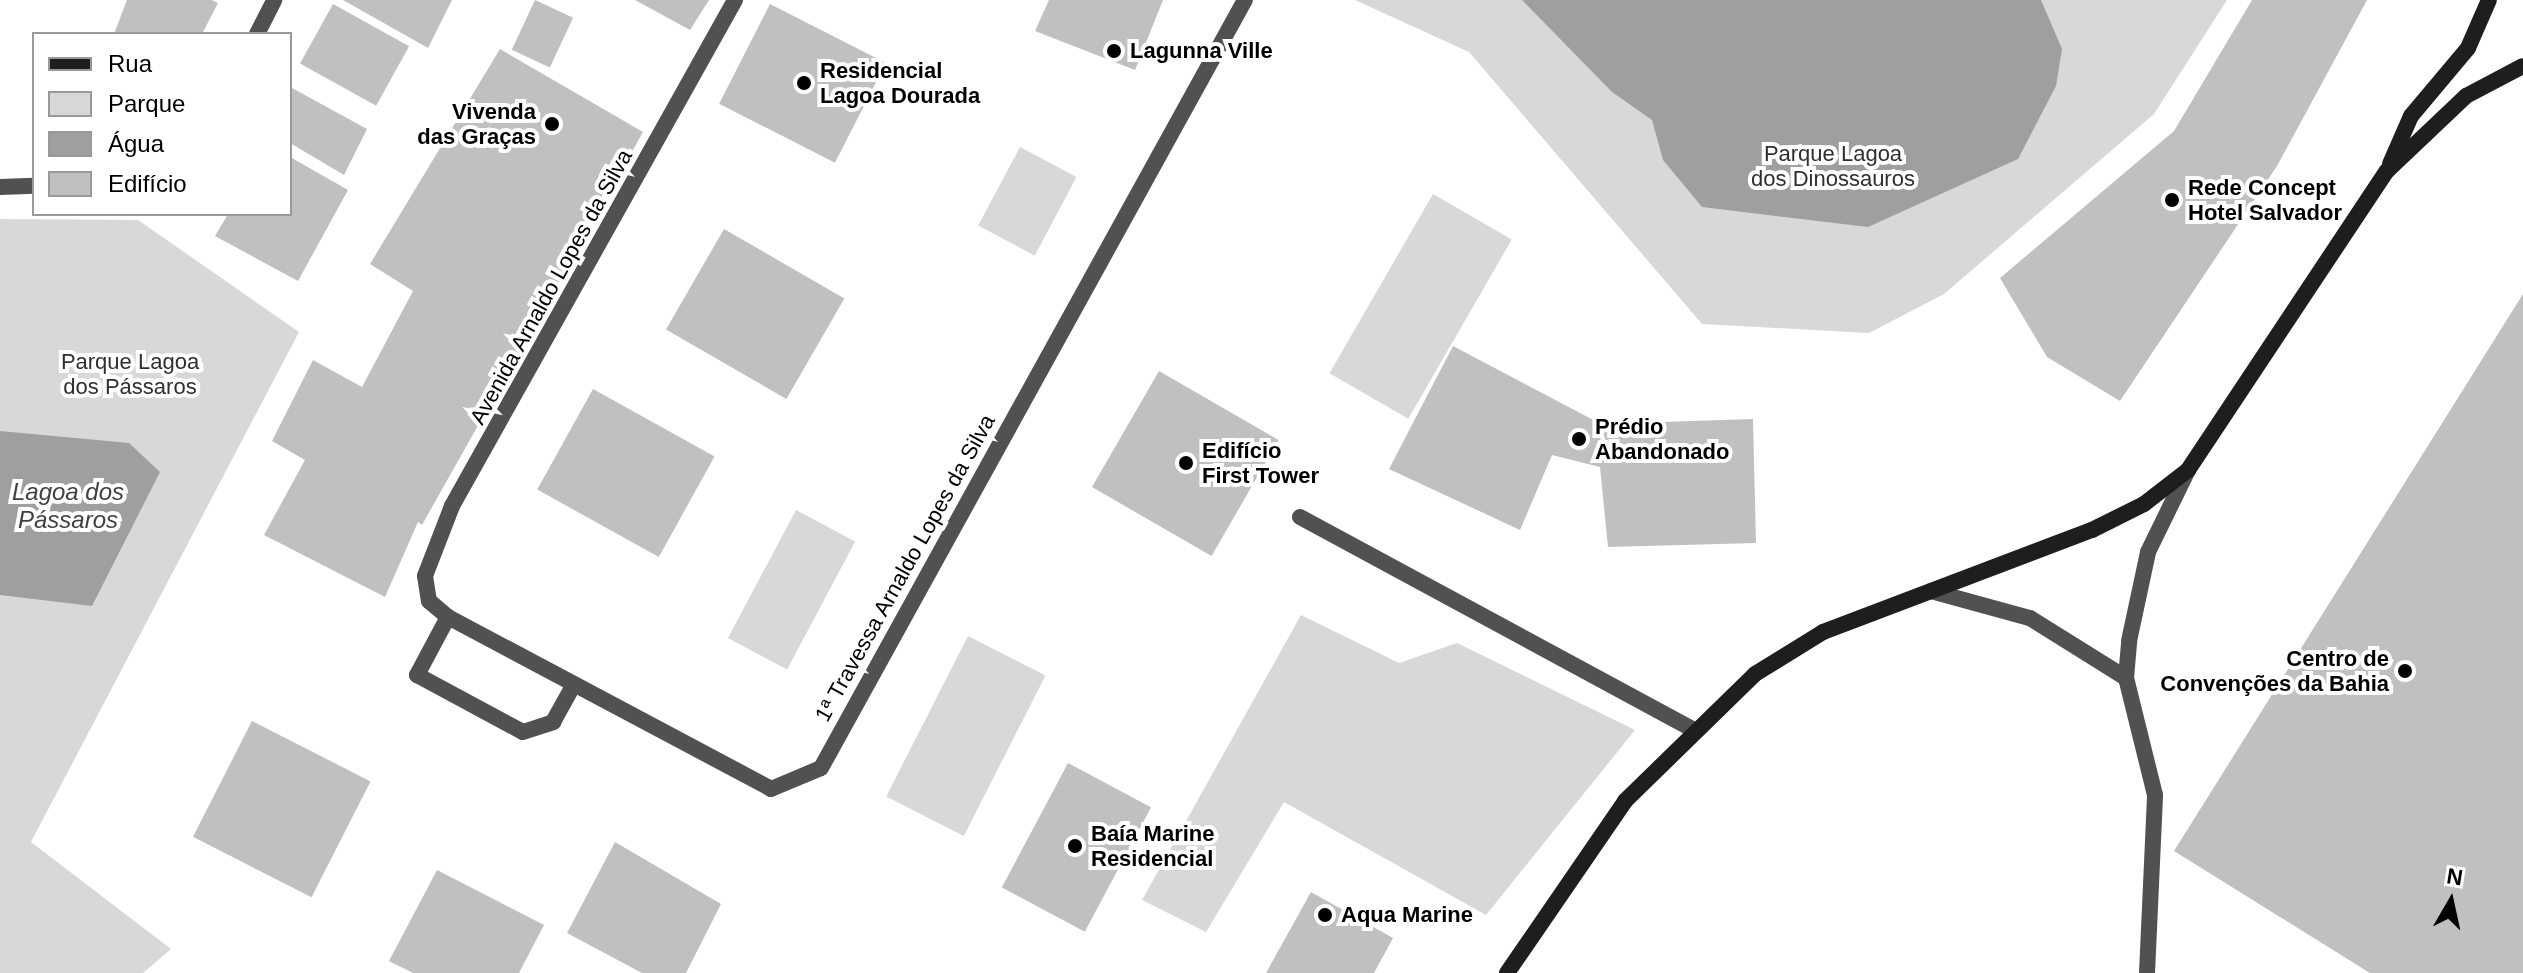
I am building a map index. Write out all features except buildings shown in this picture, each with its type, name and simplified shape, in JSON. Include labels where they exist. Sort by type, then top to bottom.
[{"type":"street","points":[[258,32],[274,0]]},
{"type":"street","name":"Avenida Arnaldo Lopes da Silva","points":[[429,601],[425,576],[452,506],[735,0]]},
{"type":"street","name":"1ª Travessa Arnaldo Lopes da Silva","points":[[429,601],[448,617],[573,686],[771,789],[821,768],[1245,0]]},
{"type":"street","points":[[2147,973],[2155,795],[2126,678],[2148,552],[2188,470],[2387,171],[2411,116],[2468,48],[2489,0]]},
{"type":"street","points":[[2387,171],[2466,96],[2523,66]]},
{"type":"street","points":[[0,187],[32,186]]},
{"type":"street","points":[[1507,973],[1608,823],[1692,729],[1755,674],[1823,632],[2092,530],[2144,504],[2188,470]]},
{"type":"street","points":[[1300,517],[1692,729]]},
{"type":"street","points":[[1931,591],[2030,618],[2126,678]]},
{"type":"street","points":[[448,617],[417,675],[523,732],[553,722],[573,686]]},
{"type":"green space","name":"Parque Lagoa dos Dinossauros","points":[[1355,0],[2227,0],[2154,114],[1944,294],[1869,333],[1702,324],[1469,52]]},
{"type":"green space","points":[[1020,147],[1077,177],[1035,256],[978,226]]},
{"type":"green space","points":[[1433,194],[1512,240],[1408,419],[1330,373]]},
{"type":"green space","name":"Parque Lagoa dos Pássaros","points":[[0,219],[138,220],[299,332],[31,842],[171,949],[143,973],[0,973]]},
{"type":"green space","points":[[796,510],[855,541],[787,669],[728,638]]},
{"type":"green space","points":[[1301,615],[1399,663],[1457,643],[1635,730],[1486,915],[1284,802],[1206,932],[1142,900]]},
{"type":"green space","points":[[968,636],[1046,675],[964,836],[886,796]]},
{"type":"water","points":[[1522,0],[2041,0],[2062,49],[2056,86],[2018,159],[1868,227],[1702,207],[1663,160],[1652,120],[1612,92]]},
{"type":"water","name":"Lagoa dos Pássaros","points":[[0,431],[129,443],[160,472],[92,606],[0,595]]},
{"type":"place","name":"Lagunna Ville","points":[[1114,51]]},
{"type":"place","name":"Residencial Lagoa Dourada","points":[[804,83]]},
{"type":"place","name":"Vivenda das Graças","points":[[552,124]]},
{"type":"place","name":"Rede Concept Hotel Salvador","points":[[2172,200]]},
{"type":"place","name":"Prédio Abandonado","points":[[1579,439]]},
{"type":"place","name":"Edifício First Tower","points":[[1186,463]]},
{"type":"place","name":"Centro de Convenções da Bahia","points":[[2405,671]]},
{"type":"place","name":"Baía Marine Residencial","points":[[1075,846]]},
{"type":"place","name":"Aqua Marine","points":[[1325,915]]}]
